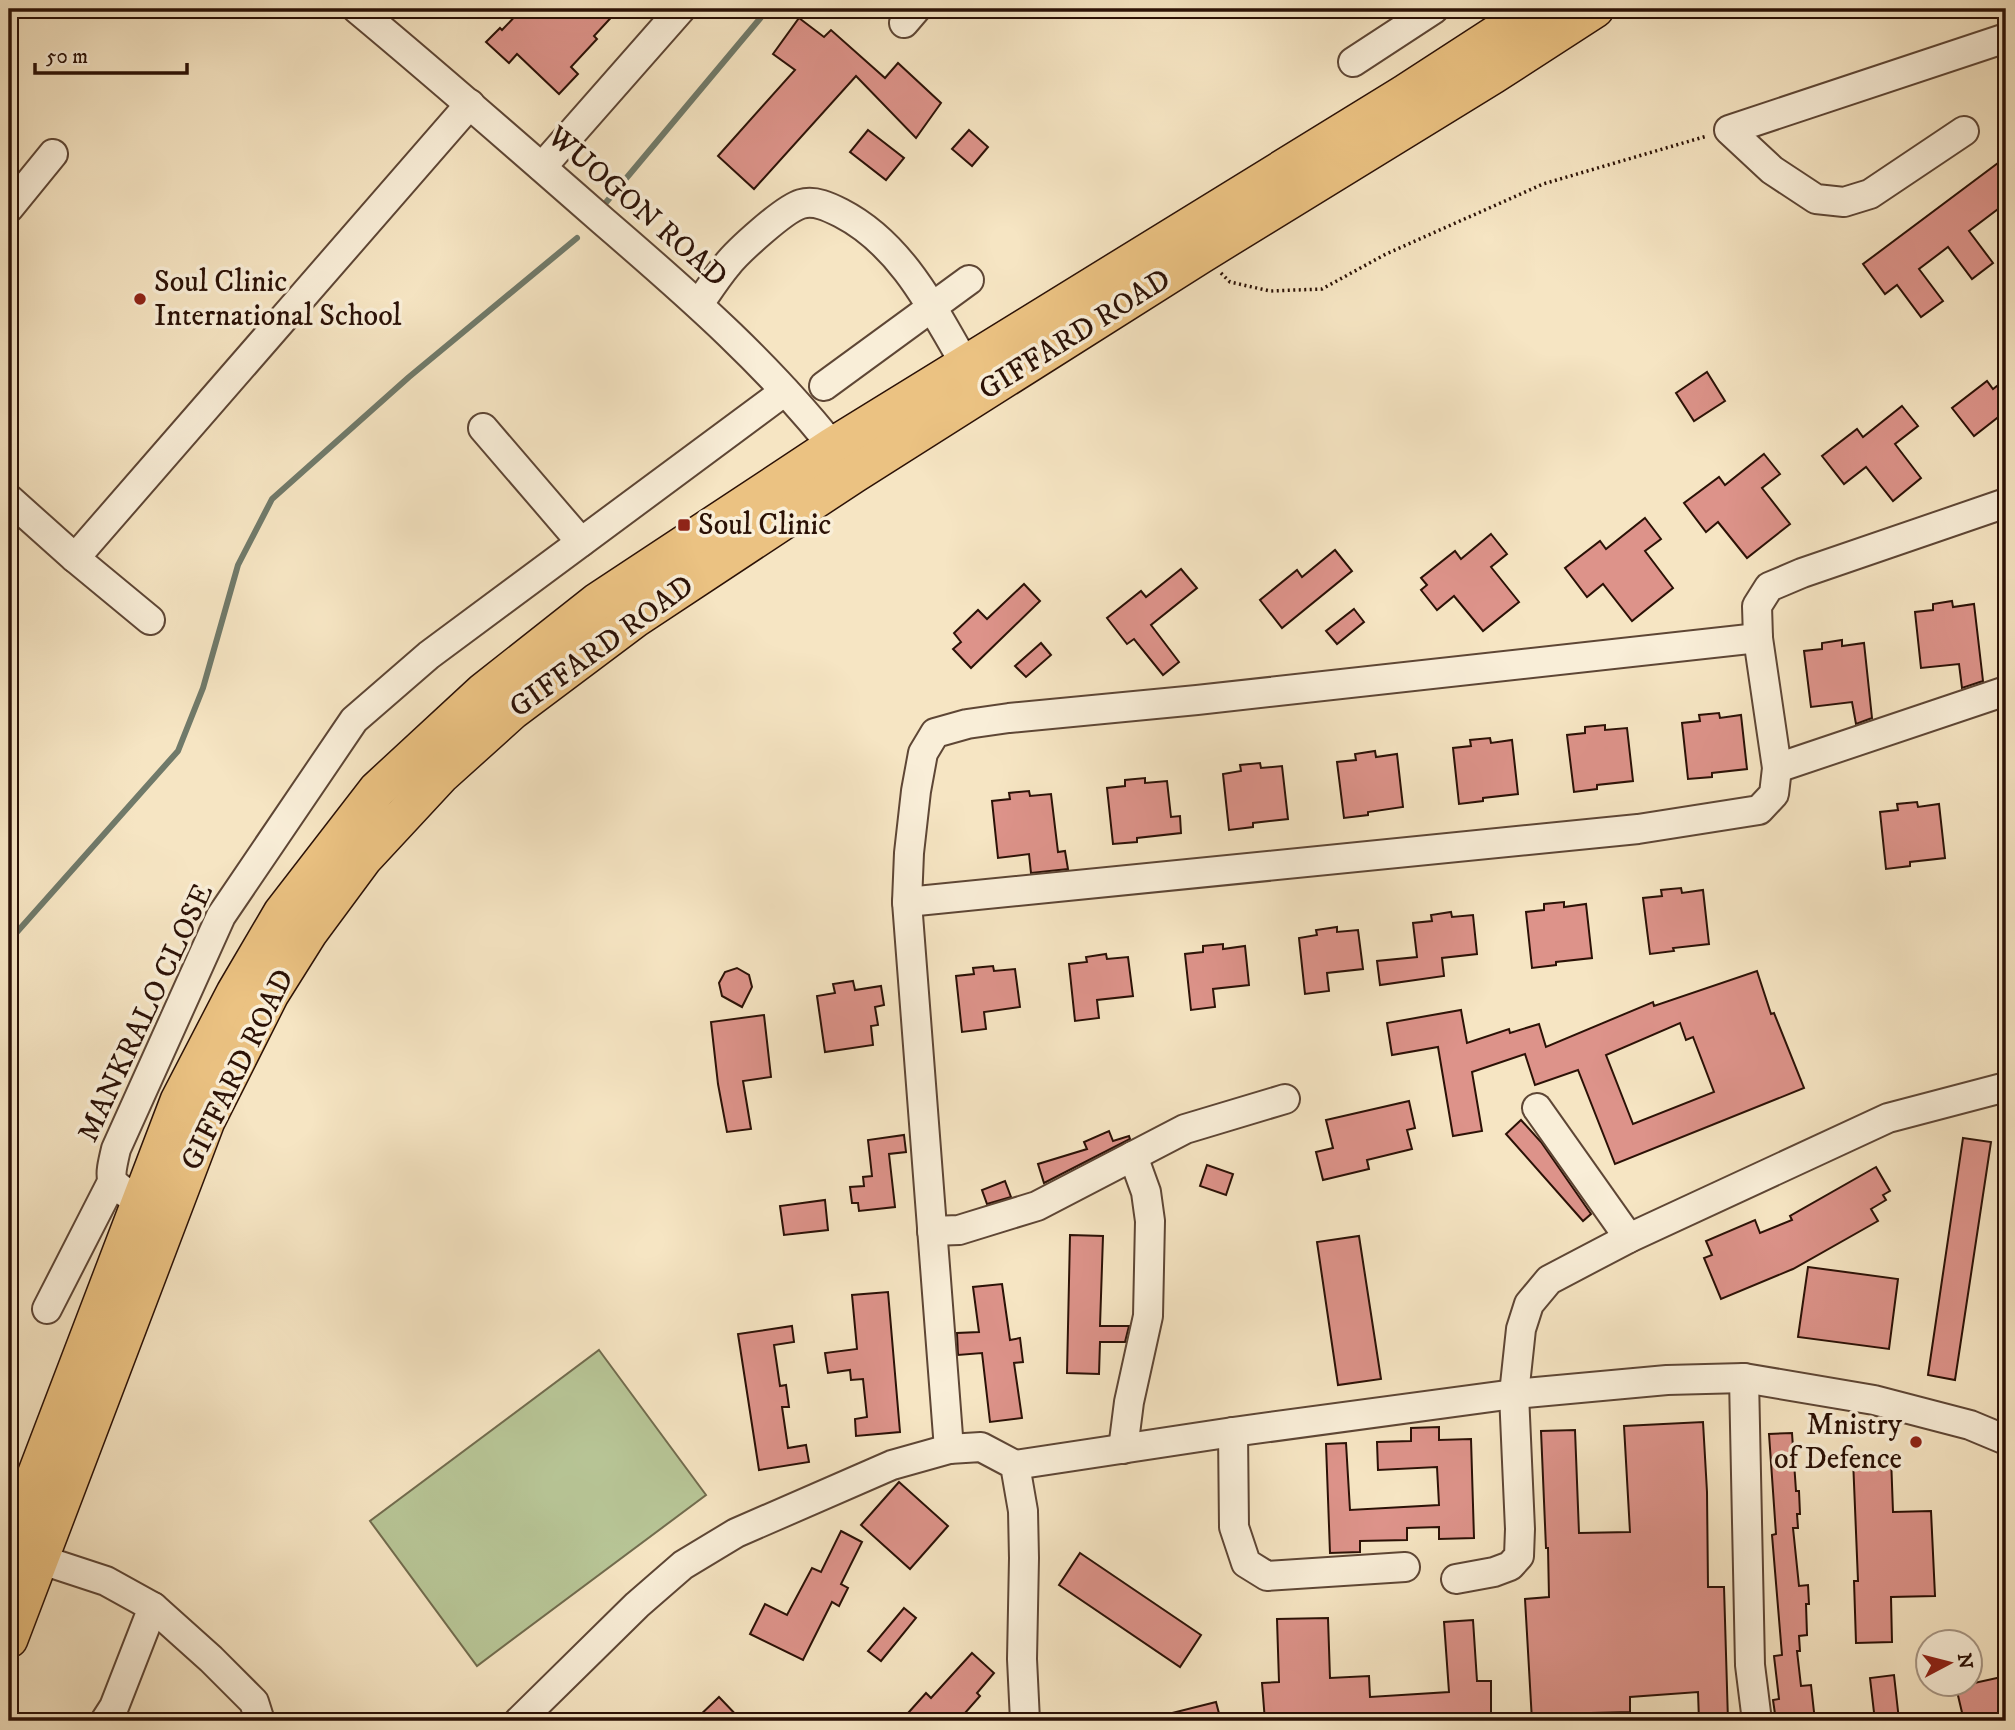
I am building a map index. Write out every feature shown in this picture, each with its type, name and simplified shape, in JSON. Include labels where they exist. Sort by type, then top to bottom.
[{"type":"main road","name":"GIFFARD ROAD","points":[[9,1639],[24,1553],[126,1192],[282,913],[377,790],[483,692],[597,602],[832,446],[1404,93],[1535,9]]},
{"type":"main road","name":"GIFFARD ROAD","points":[[24,1553],[206,1121],[270,994],[309,932],[362,859],[441,775],[512,711],[636,618],[854,474],[1595,9]]},
{"type":"street","name":"WUOGON ROAD","points":[[357,9],[699,304],[785,391],[854,474]]},
{"type":"street","points":[[542,167],[681,9]]},
{"type":"street","points":[[1353,62],[1434,9]]},
{"type":"street","points":[[1964,131],[1870,194],[1844,202],[1816,199],[1772,170],[1729,130],[2006,38]]},
{"type":"street","points":[[75,558],[470,104]]},
{"type":"street","points":[[9,208],[53,154]]},
{"type":"street","points":[[699,304],[728,263],[780,216],[802,203],[824,204],[858,222],[885,245],[918,284],[965,364]]},
{"type":"street","points":[[824,386],[969,280]]},
{"type":"street","name":"MANKRALO CLOSE","points":[[47,1309],[126,1192],[110,1176],[116,1149],[221,916],[354,720],[429,655],[785,391]]},
{"type":"street","points":[[483,428],[581,542]]},
{"type":"street","points":[[9,499],[150,620]]},
{"type":"street","points":[[907,902],[1638,829],[1759,810],[1774,794],[1777,768],[1758,638],[1757,606],[1769,587],[1802,573],[2006,503]]},
{"type":"street","points":[[949,1449],[907,902],[916,791],[923,753],[935,733],[967,723],[1009,718],[1758,638]]},
{"type":"street","points":[[1777,768],[2006,691]]},
{"type":"street","points":[[1456,1578],[1502,1569],[1510,1566],[1519,1556],[1514,1394],[1521,1329],[1529,1304],[1549,1280],[1629,1238],[1888,1118],[2006,1087]]},
{"type":"street","points":[[932,1231],[959,1230],[1037,1206],[1185,1129],[1285,1099]]},
{"type":"street","points":[[1537,1108],[1629,1238]]},
{"type":"street","points":[[1123,1449],[1129,1402],[1148,1316],[1150,1220],[1146,1192],[1133,1156]]},
{"type":"street","points":[[519,1721],[637,1605],[683,1565],[736,1533],[821,1495],[892,1465],[949,1449],[981,1447],[1016,1465],[1514,1394],[1667,1380],[1744,1378],[1874,1399],[1970,1425],[2006,1440]]},
{"type":"street","points":[[1744,1378],[1750,1665],[1757,1721]]},
{"type":"street","points":[[1233,1432],[1234,1527],[1246,1563],[1267,1576],[1405,1567]]},
{"type":"street","points":[[1016,1465],[1023,1511],[1022,1659],[1025,1721]]},
{"type":"street","points":[[24,1553],[106,1581],[153,1607],[254,1702],[260,1721]]},
{"type":"street","points":[[105,1721],[114,1707],[153,1607]]},
{"type":"path","points":[[1200,255],[1230,282],[1270,291],[1322,289],[1386,254],[1543,184],[1729,130]]},
{"type":"green space","points":[[599,1350],[706,1495],[477,1666],[370,1521]]},
{"type":"building","points":[[522,9],[619,9],[594,36],[597,39],[571,67],[578,74],[559,94],[517,54],[509,63],[486,42]]},
{"type":"building","points":[[799,18],[824,37],[831,30],[885,78],[898,63],[941,103],[916,138],[856,76],[754,189],[718,156],[795,70],[773,54]]},
{"type":"building","points":[[868,130],[904,158],[886,180],[850,152]]},
{"type":"building","points":[[969,130],[988,147],[972,166],[952,149]]},
{"type":"building","points":[[2006,157],[2006,203],[1969,231],[1993,263],[1972,279],[1948,247],[1919,269],[1943,301],[1921,317],[1897,285],[1885,294],[1863,264]]},
{"type":"building","points":[[1707,372],[1725,401],[1694,421],[1676,393]]},
{"type":"building","points":[[2006,379],[2006,411],[1974,436],[1952,408],[1987,381],[1993,389]]},
{"type":"building","points":[[1902,406],[1918,426],[1895,444],[1921,478],[1893,501],[1866,467],[1844,484],[1822,456],[1857,429],[1863,437]]},
{"type":"building","points":[[1764,454],[1780,474],[1762,488],[1790,524],[1747,558],[1718,522],[1706,532],[1684,503],[1719,477],[1725,485]]},
{"type":"building","points":[[1645,518],[1661,539],[1645,551],[1673,588],[1632,621],[1603,584],[1587,597],[1565,568],[1600,541],[1606,549]]},
{"type":"building","points":[[1491,534],[1507,554],[1491,567],[1519,602],[1483,631],[1454,596],[1437,610],[1421,590],[1427,585],[1421,578],[1455,551],[1461,559]]},
{"type":"building","points":[[1335,550],[1352,571],[1282,628],[1260,600],[1297,570],[1302,577]]},
{"type":"building","points":[[1181,569],[1197,588],[1151,625],[1179,662],[1163,675],[1134,639],[1127,644],[1107,618],[1141,591],[1146,597]]},
{"type":"building","points":[[1024,584],[1040,601],[971,668],[953,649],[961,642],[954,633],[978,610],[987,619]]},
{"type":"building","points":[[1952,601],[1953,607],[1974,604],[1983,681],[1962,688],[1959,664],[1921,668],[1915,612],[1933,610],[1933,604]]},
{"type":"building","points":[[1354,609],[1364,622],[1337,644],[1326,631]]},
{"type":"building","points":[[1842,640],[1842,646],[1864,643],[1872,718],[1856,724],[1852,702],[1811,707],[1804,651],[1822,649],[1822,643]]},
{"type":"building","points":[[1041,643],[1051,655],[1026,677],[1015,666]]},
{"type":"building","points":[[1719,713],[1720,718],[1741,715],[1747,769],[1688,779],[1682,723],[1700,721],[1699,715]]},
{"type":"building","points":[[1605,725],[1605,730],[1627,728],[1633,781],[1597,785],[1597,789],[1574,792],[1567,735],[1585,733],[1585,727]]},
{"type":"building","points":[[1490,738],[1491,743],[1512,740],[1518,794],[1459,804],[1453,748],[1471,746],[1470,740]]},
{"type":"building","points":[[1375,751],[1376,757],[1397,754],[1403,807],[1344,818],[1337,762],[1356,760],[1355,754]]},
{"type":"building","points":[[1260,763],[1261,768],[1282,766],[1288,819],[1253,823],[1253,827],[1229,830],[1223,774],[1241,771],[1240,765]]},
{"type":"building","points":[[1145,778],[1145,783],[1167,781],[1171,817],[1180,816],[1181,833],[1113,844],[1107,788],[1125,786],[1125,780]]},
{"type":"building","points":[[1029,791],[1030,796],[1051,794],[1058,852],[1065,851],[1068,869],[1031,873],[1029,854],[998,858],[992,801],[1010,799],[1009,793]]},
{"type":"building","points":[[1917,802],[1918,807],[1939,804],[1945,858],[1910,862],[1910,866],[1886,869],[1880,812],[1898,810],[1897,804]]},
{"type":"building","points":[[1681,888],[1682,893],[1703,890],[1709,944],[1650,954],[1643,898],[1662,896],[1661,890]]},
{"type":"building","points":[[1564,902],[1564,907],[1586,904],[1592,958],[1532,968],[1526,912],[1544,910],[1544,904]]},
{"type":"building","points":[[1451,912],[1452,917],[1473,915],[1477,954],[1442,958],[1444,976],[1380,985],[1377,961],[1417,957],[1413,923],[1432,921],[1431,915]]},
{"type":"building","points":[[1337,927],[1337,932],[1358,930],[1363,969],[1327,973],[1329,991],[1305,994],[1299,938],[1317,935],[1316,930]]},
{"type":"building","points":[[1223,944],[1223,949],[1245,946],[1249,985],[1213,989],[1215,1007],[1191,1010],[1185,954],[1203,952],[1203,946]]},
{"type":"building","points":[[1106,954],[1107,959],[1128,957],[1133,996],[1097,1000],[1099,1018],[1075,1021],[1069,964],[1087,962],[1086,957]]},
{"type":"building","points":[[993,966],[994,971],[1015,969],[1020,1007],[984,1012],[986,1029],[962,1032],[956,976],[974,974],[973,968]]},
{"type":"building","points":[[737,968],[749,975],[752,987],[742,1007],[722,996],[719,983],[725,972]]},
{"type":"building","points":[[1757,971],[1771,1014],[1774,1013],[1804,1088],[1615,1164],[1578,1070],[1535,1085],[1525,1054],[1472,1072],[1482,1131],[1453,1136],[1438,1047],[1392,1055],[1387,1023],[1461,1010],[1467,1043],[1509,1029],[1510,1033],[1539,1024],[1546,1047],[1653,1002],[1654,1006]],"holes":[[[1680,1023],[1686,1040],[1693,1037],[1714,1092],[1633,1124],[1606,1055]]]},
{"type":"building","points":[[853,981],[855,990],[881,986],[884,1005],[875,1007],[878,1025],[871,1026],[873,1045],[825,1052],[817,996],[835,993],[833,984]]},
{"type":"building","points":[[764,1015],[771,1077],[743,1081],[751,1129],[727,1132],[711,1022]]},
{"type":"building","points":[[1409,1101],[1415,1128],[1407,1130],[1412,1149],[1367,1160],[1369,1169],[1323,1180],[1316,1152],[1333,1148],[1326,1120]]},
{"type":"building","points":[[1521,1120],[1541,1142],[1591,1214],[1583,1221],[1506,1134]]},
{"type":"building","points":[[1109,1131],[1113,1141],[1129,1136],[1130,1139],[1044,1183],[1038,1164],[1087,1149],[1084,1142]]},
{"type":"building","points":[[904,1135],[906,1152],[889,1154],[895,1207],[859,1211],[858,1203],[852,1203],[850,1187],[864,1186],[863,1177],[872,1176],[868,1140]]},
{"type":"building","points":[[1963,1138],[1991,1142],[1955,1380],[1928,1375]]},
{"type":"building","points":[[1207,1165],[1233,1174],[1226,1195],[1200,1186]]},
{"type":"building","points":[[1876,1167],[1890,1191],[1883,1195],[1886,1200],[1871,1209],[1878,1221],[1793,1269],[1721,1299],[1704,1258],[1712,1255],[1706,1241],[1755,1220],[1760,1233],[1792,1220],[1790,1216]]},
{"type":"building","points":[[1005,1181],[1011,1197],[987,1204],[982,1190]]},
{"type":"building","points":[[825,1200],[828,1230],[784,1235],[780,1206]]},
{"type":"building","points":[[1070,1235],[1103,1236],[1100,1326],[1129,1326],[1125,1342],[1100,1342],[1099,1374],[1067,1373]]},
{"type":"building","points":[[1359,1236],[1381,1379],[1338,1385],[1317,1242]]},
{"type":"building","points":[[1808,1267],[1898,1279],[1889,1349],[1798,1337]]},
{"type":"building","points":[[1002,1284],[1010,1340],[1020,1338],[1023,1362],[1014,1363],[1022,1418],[990,1422],[982,1353],[958,1355],[957,1333],[979,1332],[973,1287]]},
{"type":"building","points":[[888,1292],[900,1432],[856,1436],[855,1419],[867,1417],[863,1379],[851,1380],[850,1370],[828,1373],[825,1353],[857,1349],[852,1295]]},
{"type":"building","points":[[792,1326],[794,1342],[774,1345],[780,1386],[786,1385],[789,1407],[782,1407],[788,1448],[806,1445],[809,1462],[759,1470],[738,1334]]},
{"type":"building","points":[[1703,1422],[1708,1587],[1724,1587],[1728,1721],[1699,1721],[1698,1692],[1630,1697],[1630,1712],[1592,1713],[1593,1721],[1532,1721],[1525,1599],[1549,1597],[1541,1431],[1575,1430],[1579,1533],[1630,1532],[1624,1426]]},
{"type":"building","points":[[1439,1427],[1439,1440],[1471,1439],[1474,1538],[1439,1539],[1439,1527],[1407,1528],[1407,1540],[1360,1541],[1360,1552],[1330,1553],[1326,1444],[1346,1443],[1350,1510],[1439,1505],[1437,1467],[1378,1470],[1377,1442],[1411,1441],[1411,1428]]},
{"type":"building","points":[[1792,1433],[1800,1514],[1797,1514],[1798,1528],[1793,1528],[1799,1586],[1808,1585],[1809,1604],[1806,1604],[1807,1635],[1799,1636],[1800,1651],[1797,1651],[1801,1686],[1811,1685],[1815,1721],[1776,1721],[1773,1700],[1779,1699],[1774,1656],[1782,1655],[1772,1535],[1776,1534],[1769,1434]]},
{"type":"building","points":[[1891,1457],[1893,1512],[1931,1511],[1935,1596],[1891,1597],[1892,1642],[1856,1643],[1854,1581],[1858,1581],[1853,1459]]},
{"type":"building","points":[[899,1482],[948,1526],[910,1569],[861,1525]]},
{"type":"building","points":[[841,1531],[862,1542],[841,1584],[848,1588],[839,1606],[832,1602],[803,1660],[750,1634],[765,1604],[787,1615],[812,1568],[821,1572]]},
{"type":"building","points":[[1080,1553],[1201,1635],[1180,1667],[1059,1585]]},
{"type":"building","points":[[904,1608],[916,1618],[881,1661],[868,1651]]},
{"type":"building","points":[[1328,1618],[1330,1678],[1369,1676],[1370,1697],[1449,1692],[1444,1622],[1473,1620],[1477,1681],[1491,1681],[1491,1714],[1436,1714],[1436,1718],[1391,1721],[1265,1721],[1262,1683],[1279,1682],[1277,1619]]},
{"type":"building","points":[[972,1653],[994,1673],[977,1693],[980,1696],[958,1721],[920,1721],[909,1712],[926,1693],[931,1698]]},
{"type":"building","points":[[1894,1675],[1899,1720],[1875,1721],[1870,1678]]},
{"type":"building","points":[[2006,1676],[2006,1721],[1964,1721],[1959,1698],[1983,1698],[1983,1681]]},
{"type":"building","points":[[719,1697],[742,1721],[694,1721]]},
{"type":"building","points":[[1216,1702],[1221,1721],[1164,1721],[1164,1715]]},
{"type":"waterway","points":[[603,206],[768,9]]},
{"type":"waterway","points":[[9,941],[178,751],[203,688],[238,565],[272,499],[409,377],[577,238]]},
{"type":"place","name":"Soul Clinic International School","points":[[140,299]]},
{"type":"place","name":"Soul Clinic","points":[[684,525]]},
{"type":"place","name":"Mnistry of Defence","points":[[1916,1442]]}]
